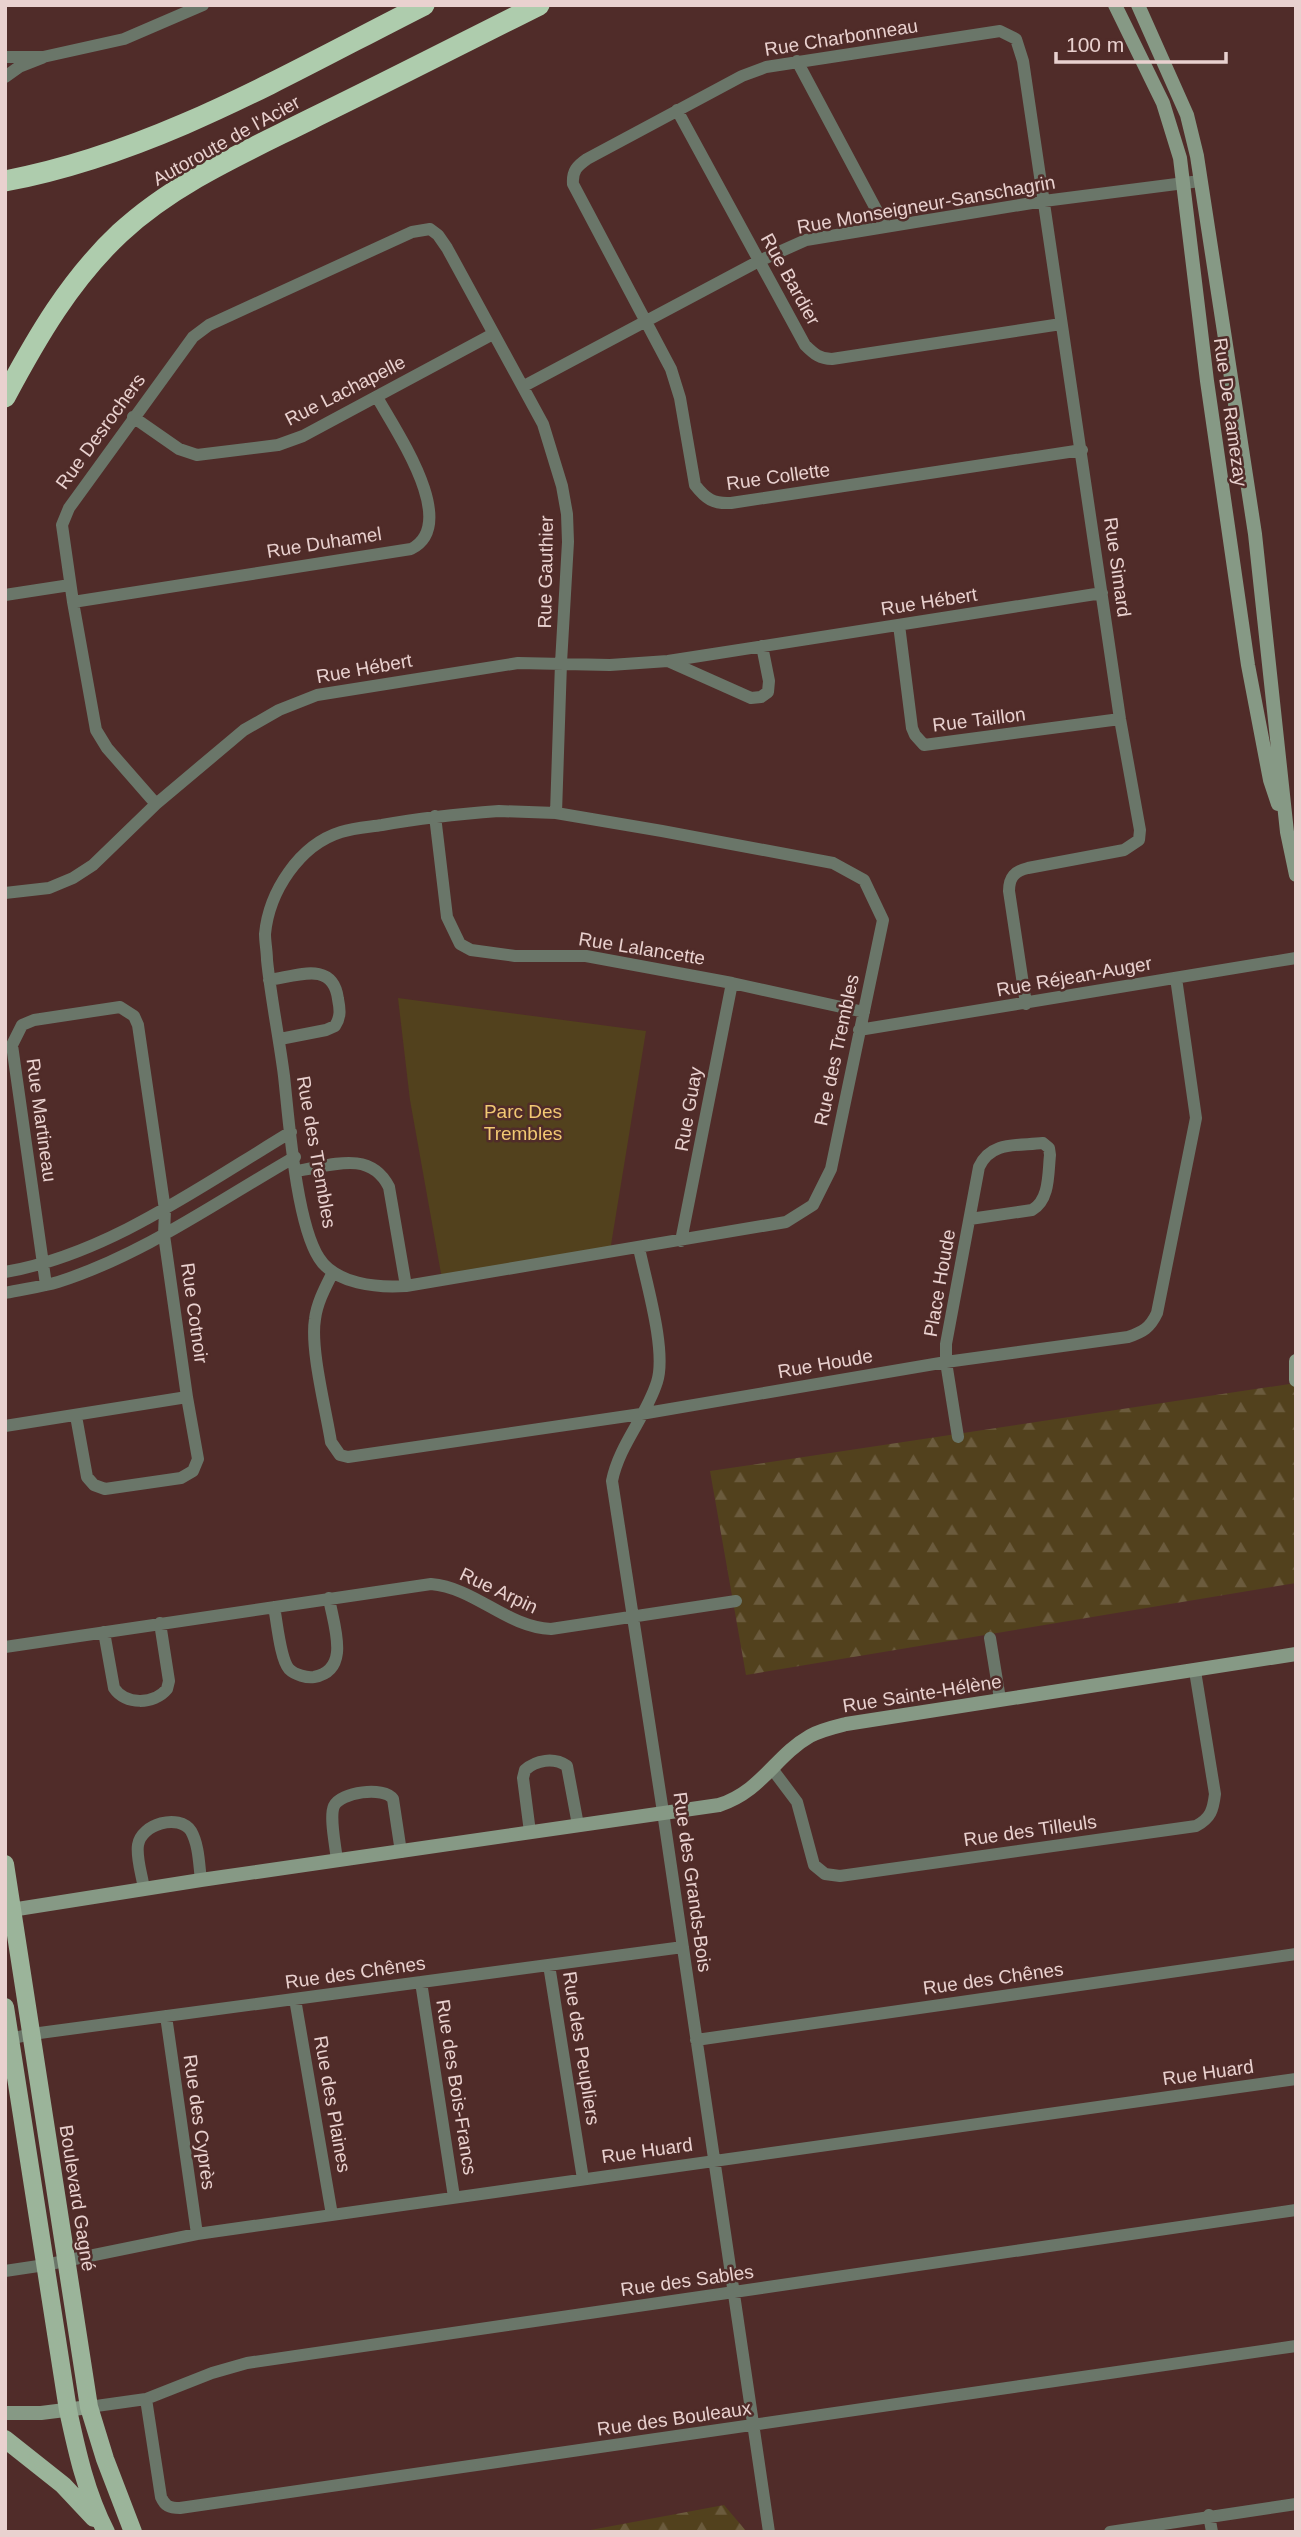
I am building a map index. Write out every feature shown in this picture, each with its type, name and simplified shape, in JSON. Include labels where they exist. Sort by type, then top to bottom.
[{"type":"highway","name":"Autoroute de l'Acier","points":[[5,181],[100,157],[175,128],[424,5]]},
{"type":"highway","name":"Autoroute de l'Acier","points":[[5,397],[49,319],[74,284],[120,233],[150,208],[222,164],[539,5]]},
{"type":"main road","name":"Boulevard Gagné","points":[[5,1864],[9,1910],[32,2034],[89,2407],[105,2459],[133,2532]]},
{"type":"main road","points":[[5,2007],[68,2410],[80,2466],[96,2513],[106,2532]]},
{"type":"main road","points":[[5,2439],[63,2485],[106,2532]]},
{"type":"street","points":[[5,77],[19,67],[43,57],[124,39],[202,5]]},
{"type":"street","name":"Rue De Ramezay","points":[[1115,5],[1170,120],[1180,158],[1207,381],[1248,665],[1268,767],[1292,831]]},
{"type":"street","name":"Rue De Ramezay","points":[[1138,5],[1187,115],[1195,144],[1231,375],[1296,875]]},
{"type":"street","name":"Rue Charbonneau","points":[[572,175],[577,166],[587,159],[741,76],[766,67],[1000,31],[1016,39]]},
{"type":"street","name":"Rue Simard","points":[[1016,39],[1023,61],[1140,831],[1139,840],[1124,850],[1019,870],[1012,876],[1009,891],[1026,1004]]},
{"type":"street","points":[[5,57],[43,57]]},
{"type":"street","points":[[797,61],[885,226]]},
{"type":"street","name":"Rue Bardier","points":[[677,110],[805,345],[823,359],[1061,324]]},
{"type":"street","name":"Rue Collette","points":[[572,175],[573,184],[671,369],[680,398],[695,485],[704,497],[716,503],[1082,450]]},
{"type":"street","name":"Rue Monseigneur-Sanschagrin","points":[[524,386],[759,261],[806,240],[1044,201],[1200,181]]},
{"type":"street","name":"Rue Desrochers","points":[[156,803],[107,748],[96,730],[62,525],[69,508],[193,337],[209,325],[412,232],[429,229],[438,235]]},
{"type":"street","name":"Rue Gauthier","points":[[438,235],[543,424],[562,486],[567,514],[567,572],[556,813]]},
{"type":"street","name":"Rue Lachapelle","points":[[134,417],[178,449],[197,455],[278,445],[303,436],[494,334]]},
{"type":"street","points":[[1207,381],[1231,375]]},
{"type":"street","name":"Rue Duhamel","points":[[73,602],[411,549],[423,543],[430,527],[418,469],[377,397]]},
{"type":"street","points":[[1232,561],[1256,556]]},
{"type":"street","points":[[5,595],[70,585]]},
{"type":"street","name":"Rue Hébert","points":[[5,893],[50,888],[93,866],[156,803],[244,730],[279,710],[317,695],[519,663],[610,664],[668,661],[1102,593]]},
{"type":"street","name":"Rue Taillon","points":[[899,625],[912,728],[924,745],[1121,719]]},
{"type":"street","name":"Rue Hébert","points":[[668,661],[751,698],[761,697],[768,692],[769,681],[762,646]]},
{"type":"street","name":"Rue des Trembles","points":[[499,811],[556,813],[833,863],[864,880],[883,920],[831,1169],[813,1205],[786,1222],[405,1286],[370,1285],[332,1274],[318,1258],[309,1232],[297,1171],[269,980],[265,934],[271,905],[282,880],[319,843],[340,832],[435,816],[499,811]]},
{"type":"street","name":"Rue Lalancette","points":[[435,816],[447,917],[460,944],[471,950],[515,956],[586,956],[732,983],[864,1012]]},
{"type":"street","name":"Rue Réjean-Auger","points":[[859,1030],[1296,958]]},
{"type":"street","points":[[269,980],[318,973],[328,975],[337,986],[340,1013],[335,1026],[279,1039]]},
{"type":"street","name":"Rue Houde","points":[[332,1274],[315,1318],[314,1337],[331,1442],[340,1455],[348,1457],[641,1414],[946,1363],[1128,1337],[1144,1332],[1153,1323],[1157,1313],[1196,1118],[1176,978]]},
{"type":"street","name":"Rue Guay","points":[[681,1241],[732,983]]},
{"type":"street","name":"Rue Martineau","points":[[46,1284],[12,1045],[22,1025],[34,1020],[120,1007],[134,1016],[138,1025],[165,1210]]},
{"type":"street","points":[[5,1272],[58,1260],[165,1210],[291,1132]]},
{"type":"street","name":"Place Houde","points":[[958,1437],[946,1363],[946,1344],[979,1167],[990,1151],[998,1148],[1043,1143],[1049,1148],[1044,1199],[1040,1205],[1032,1210],[970,1219]]},
{"type":"street","points":[[5,1293],[46,1284],[103,1264],[164,1235],[295,1157]]},
{"type":"street","points":[[297,1171],[359,1162],[369,1166],[385,1179],[389,1187],[405,1286]]},
{"type":"street","name":"Rue Cotnoir","points":[[76,1416],[87,1477],[94,1485],[105,1489],[181,1478],[193,1471],[198,1459],[164,1235],[165,1210]]},
{"type":"street","name":"Rue des Grands-Bois","points":[[639,1248],[658,1343],[660,1368],[656,1384],[618,1460],[612,1481],[769,2532]]},
{"type":"street","points":[[1296,1361],[1296,1380]]},
{"type":"street","points":[[5,1426],[187,1397]]},
{"type":"street","name":"Rue Arpin","points":[[5,1647],[431,1584],[459,1589],[517,1622],[534,1628],[551,1629],[736,1601]]},
{"type":"street","points":[[274,1606],[284,1661],[289,1670],[300,1676],[313,1677],[333,1668],[337,1660],[338,1650],[329,1598]]},
{"type":"street","points":[[104,1632],[117,1693],[133,1701],[155,1699],[167,1689],[169,1681],[160,1623]]},
{"type":"street","points":[[990,1638],[1000,1699]]},
{"type":"street","name":"Rue Sainte-Hélène","points":[[9,1910],[719,1805],[729,1802],[773,1770],[789,1752],[809,1737],[846,1724],[1296,1654]]},
{"type":"street","name":"Rue des Tilleuls","points":[[773,1770],[797,1802],[814,1866],[825,1874],[840,1876],[1196,1826],[1208,1819],[1214,1807],[1215,1794],[1195,1671]]},
{"type":"street","points":[[530,1832],[523,1778],[525,1770],[538,1762],[554,1760],[566,1766],[578,1825]]},
{"type":"street","points":[[337,1861],[332,1812],[334,1804],[339,1799],[369,1791],[384,1791],[393,1799],[401,1852]]},
{"type":"street","points":[[144,1889],[138,1847],[140,1838],[148,1829],[167,1823],[186,1824],[192,1833],[201,1880]]},
{"type":"street","name":"Rue des Chênes","points":[[8,2039],[683,1947]]},
{"type":"street","name":"Rue des Chênes","points":[[696,2040],[1296,1954]]},
{"type":"street","name":"Rue des Peupliers","points":[[549,1965],[583,2179]]},
{"type":"street","name":"Rue des Bois-Francs","points":[[421,1982],[454,2197]]},
{"type":"street","name":"Rue des Plaines","points":[[295,1999],[332,2215]]},
{"type":"street","name":"Rue des Cyprès","points":[[166,2016],[197,2234]]},
{"type":"street","name":"Rue Huard","points":[[5,2271],[197,2234],[1296,2079]]},
{"type":"street","name":"Rue des Sables","points":[[89,2407],[146,2399],[212,2373],[247,2363],[1296,2210]]},
{"type":"street","name":"Rue des Bouleaux","points":[[146,2399],[161,2497],[165,2505],[172,2508],[1296,2346]]},
{"type":"street","points":[[5,2413],[89,2407]]},
{"type":"street","points":[[1111,2532],[1209,2515],[1296,2504]]},
{"type":"street","points":[[1209,2515],[1212,2532]]},
{"type":"green space","name":"Parc Des Trembles","points":[[398,998],[646,1031],[610,1251],[442,1279],[410,1100]]},
{"type":"green space","points":[[1296,1383],[1296,1583],[746,1675],[710,1471]]},
{"type":"green space","points":[[724,2505],[747,2532],[580,2532]]}]
